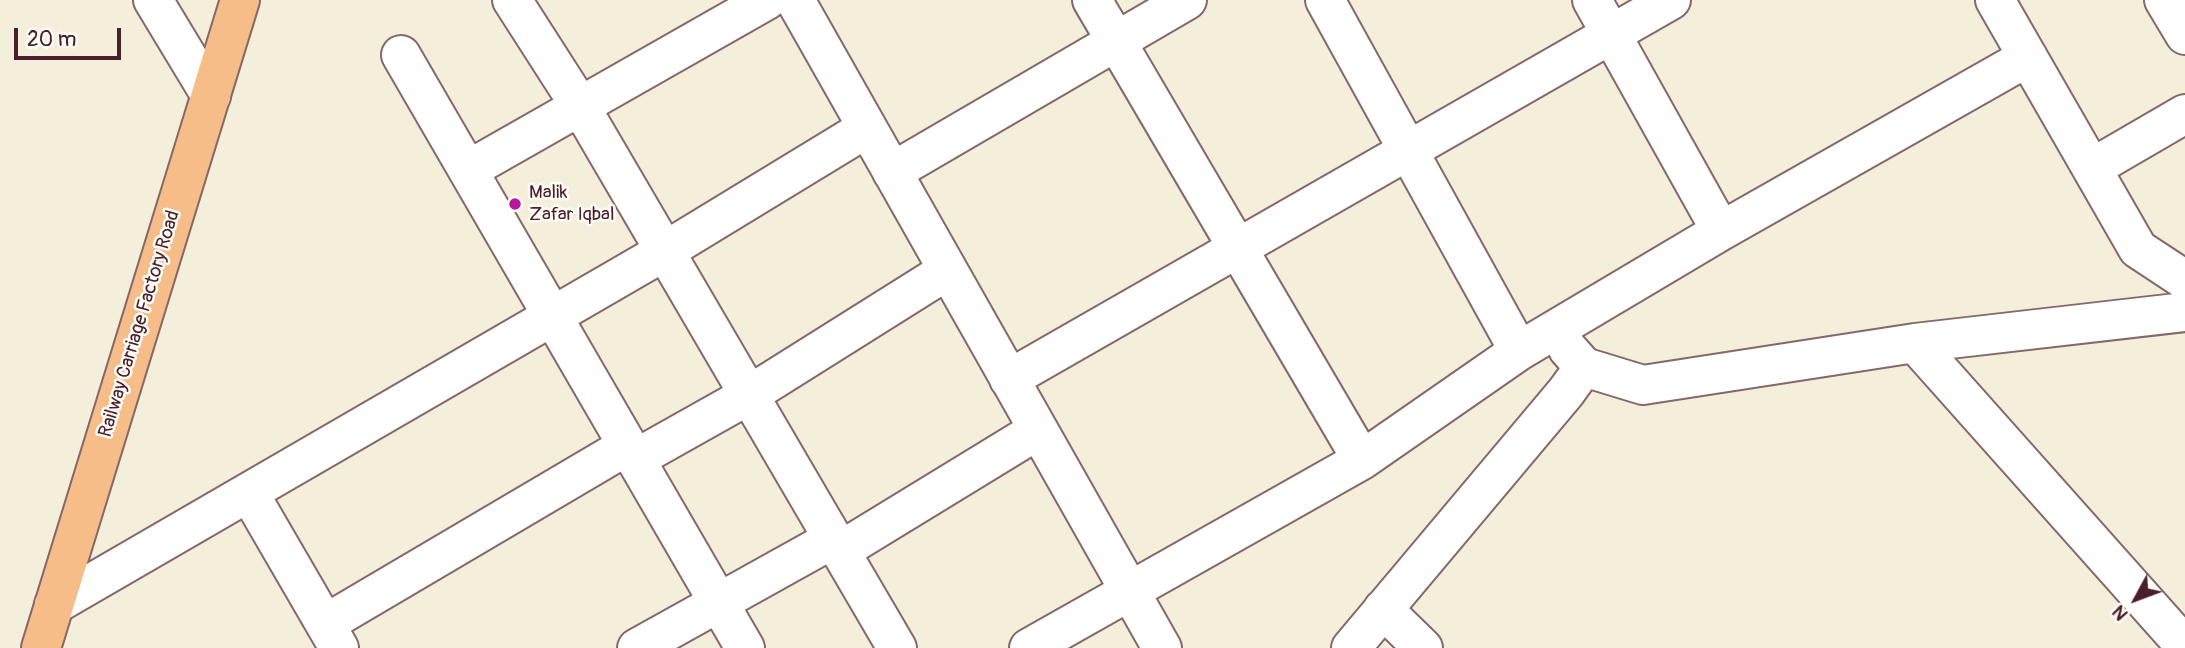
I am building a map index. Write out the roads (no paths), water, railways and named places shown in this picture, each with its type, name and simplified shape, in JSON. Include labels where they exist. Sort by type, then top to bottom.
[{"type":"main road","name":"Railway Carriage Factory Road","points":[[41,648],[240,0]]},
{"type":"street","points":[[152,0],[211,96]]},
{"type":"street","points":[[512,0],[580,106],[897,648]]},
{"type":"street","points":[[468,170],[767,0]]},
{"type":"street","points":[[795,0],[1162,648]]},
{"type":"street","points":[[1092,0],[1362,460]]},
{"type":"street","points":[[892,172],[1187,0]]},
{"type":"street","points":[[1325,0],[1519,351]]},
{"type":"street","points":[[1592,0],[1721,231]]},
{"type":"street","points":[[1009,379],[1671,0]]},
{"type":"street","points":[[1995,0],[2138,249],[2185,280]]},
{"type":"street","points":[[2164,0],[2185,35]]},
{"type":"street","points":[[401,55],[745,648]]},
{"type":"street","points":[[1029,648],[1362,460],[1519,351],[1721,231],[2028,57]]},
{"type":"street","points":[[2092,168],[2185,114]]},
{"type":"street","points":[[54,605],[553,317],[867,128]]},
{"type":"street","points":[[248,493],[332,636],[631,452],[749,395],[948,270]]},
{"type":"street","points":[[1551,332],[1584,366],[1643,385],[1915,343],[2185,312]]},
{"type":"street","points":[[1915,343],[2185,646]]},
{"type":"street","points":[[1351,648],[1566,393],[1584,366]]},
{"type":"street","points":[[637,648],[718,602],[836,545],[1038,430]]},
{"type":"street","points":[[1383,610],[1423,648]]},
{"type":"place","name":"Malik Zafar Iqbal","points":[[515,204]]}]
